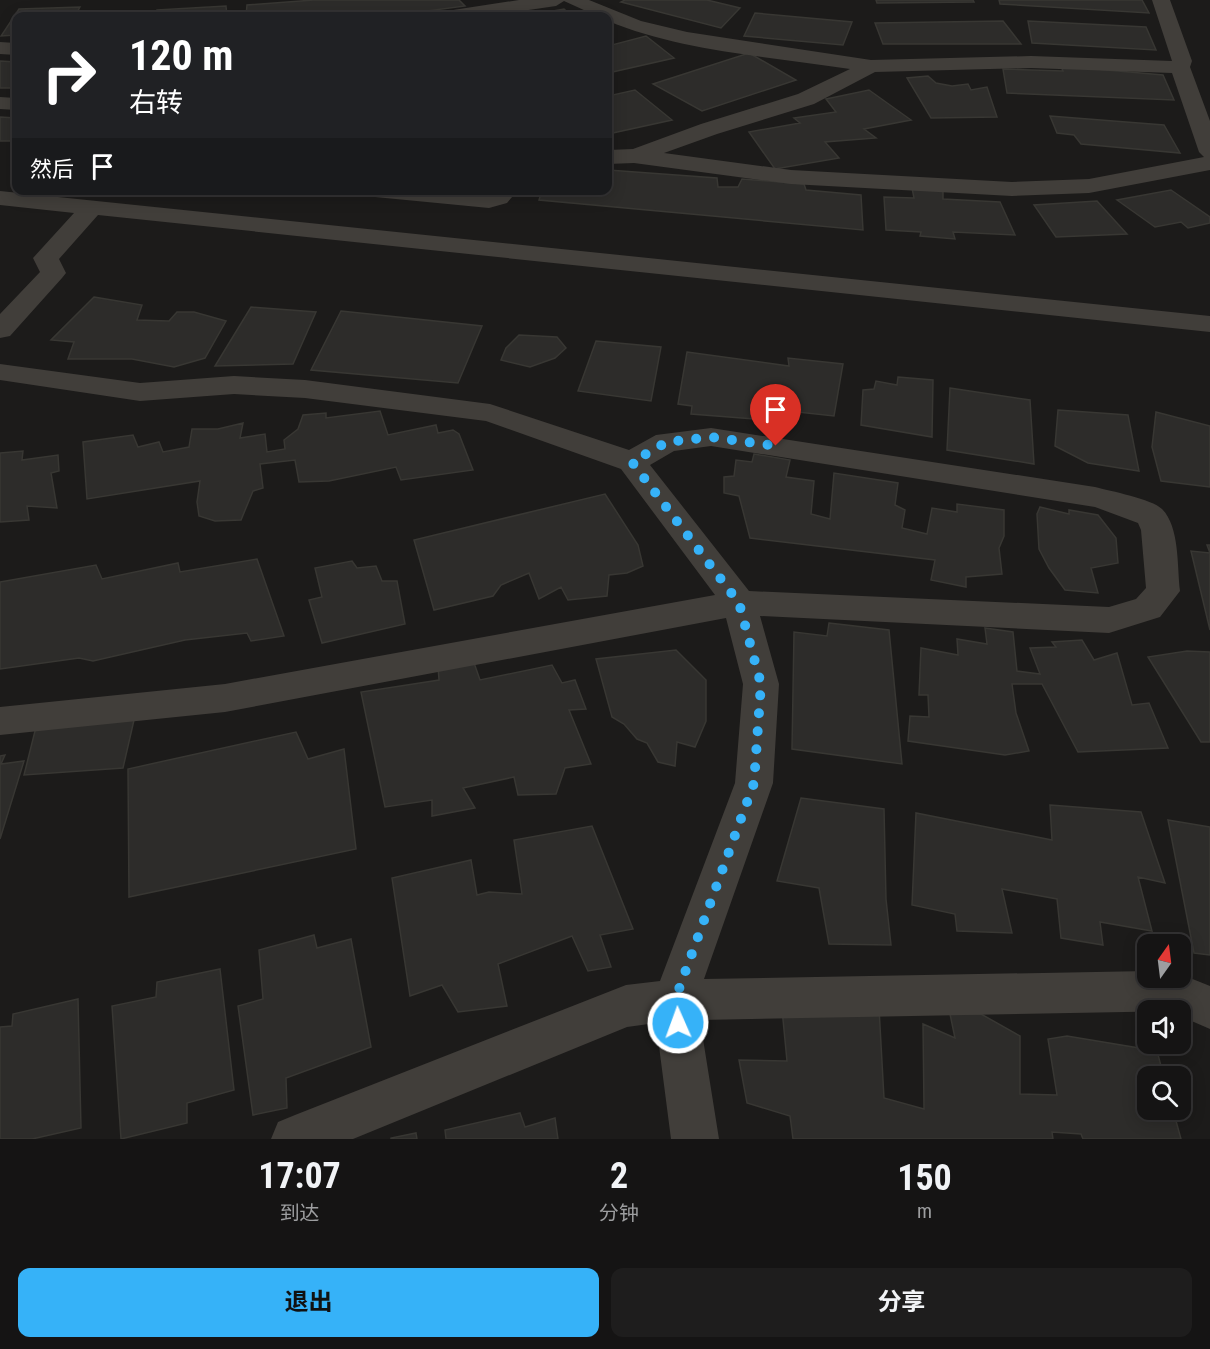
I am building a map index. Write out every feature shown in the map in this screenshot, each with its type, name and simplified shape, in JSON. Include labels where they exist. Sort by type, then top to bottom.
[{"type":"street","points":[[479,12],[556,0]]},
{"type":"street","points":[[573,0],[601,12]]},
{"type":"street","points":[[1161,0],[1182,61],[1180,67],[1210,152]]},
{"type":"street","points":[[612,17],[634,26],[687,38],[871,66],[1031,62],[1180,67]]},
{"type":"street","points":[[634,156],[699,132],[806,99],[871,66]]},
{"type":"street","points":[[612,157],[634,156],[791,177],[1012,189],[1089,186],[1210,163]]},
{"type":"street","points":[[427,195],[489,201],[502,195]]},
{"type":"street","points":[[0,198],[1210,324]]},
{"type":"street","points":[[0,330],[53,273],[46,258],[93,207]]},
{"type":"street","points":[[0,372],[140,392],[234,385],[305,389],[490,412],[632,462],[739,603],[761,684],[754,783],[675,1000],[695,1139]]},
{"type":"street","points":[[0,721],[225,698],[739,603],[1108,620],[1148,608],[1163,591],[1157,530],[1150,516],[1124,505],[1095,497],[711,437],[667,442],[632,462]]},
{"type":"street","points":[[295,1139],[626,1006],[675,1000],[1173,991],[1210,1008]]},
{"type":"building","points":[[314,0],[459,0],[465,6],[419,12],[246,12],[247,5]]},
{"type":"building","points":[[625,0],[707,0],[740,8],[721,28],[621,2]]},
{"type":"building","points":[[876,0],[973,0],[974,2],[877,3]]},
{"type":"building","points":[[999,0],[1142,0],[1149,13],[1000,4]]},
{"type":"building","points":[[226,6],[227,12],[157,12],[157,10]]},
{"type":"building","points":[[80,7],[77,12],[17,12],[19,9]]},
{"type":"building","points":[[564,9],[567,12],[547,12]]},
{"type":"building","points":[[755,13],[852,22],[843,45],[744,36]]},
{"type":"building","points":[[12,20],[12,35],[1,36]]},
{"type":"building","points":[[1003,21],[1021,44],[883,44],[875,23]]},
{"type":"building","points":[[1028,21],[1146,27],[1156,50],[1032,43]]},
{"type":"building","points":[[646,36],[674,58],[612,72],[612,45]]},
{"type":"building","points":[[749,53],[796,80],[702,111],[653,84]]},
{"type":"building","points":[[0,61],[12,62],[12,88],[0,88]]},
{"type":"building","points":[[1061,66],[1163,75],[1174,100],[1007,93],[1003,69],[1063,71]]},
{"type":"building","points":[[928,76],[936,83],[952,86],[968,84],[971,90],[987,87],[997,117],[931,118],[907,78]]},
{"type":"building","points":[[635,90],[672,120],[612,133],[612,95]]},
{"type":"building","points":[[869,90],[911,120],[864,129],[876,138],[825,142],[839,158],[775,169],[749,132],[800,123],[794,118],[836,112],[826,99]]},
{"type":"building","points":[[1050,116],[1164,125],[1180,153],[1081,144],[1074,135],[1057,133]]},
{"type":"building","points":[[0,117],[12,118],[10,141],[0,141]]},
{"type":"building","points":[[612,170],[717,178],[718,187],[738,187],[742,179],[804,184],[806,190],[861,195],[863,230],[539,200],[540,195],[612,195]]},
{"type":"building","points":[[912,188],[943,190],[943,199],[1000,202],[1015,235],[953,232],[955,239],[920,236],[921,232],[886,230],[884,197],[914,198]]},
{"type":"building","points":[[1171,190],[1210,217],[1210,223],[1188,228],[1181,222],[1155,227],[1117,200]]},
{"type":"building","points":[[1097,201],[1127,234],[1056,237],[1034,205]]},
{"type":"building","points":[[94,297],[142,305],[137,320],[169,321],[177,312],[194,312],[226,321],[205,358],[174,367],[132,359],[68,359],[74,342],[51,340]]},
{"type":"building","points":[[251,307],[316,312],[293,364],[215,366]]},
{"type":"building","points":[[341,311],[482,326],[458,383],[311,370]]},
{"type":"building","points":[[519,335],[557,337],[566,348],[555,358],[530,367],[501,360],[506,348]]},
{"type":"building","points":[[596,341],[661,347],[651,401],[578,391]]},
{"type":"building","points":[[687,352],[789,366],[788,358],[843,364],[834,416],[770,409],[767,420],[691,414],[692,406],[678,404]]},
{"type":"building","points":[[898,377],[933,380],[932,437],[861,425],[863,390],[874,389],[876,381],[897,385]]},
{"type":"building","points":[[950,388],[1030,400],[1034,464],[947,450]]},
{"type":"building","points":[[1058,410],[1128,415],[1139,471],[1088,463],[1055,446]]},
{"type":"building","points":[[380,411],[388,435],[436,425],[438,433],[453,430],[459,434],[473,470],[401,480],[396,467],[329,481],[299,482],[295,460],[260,464],[263,488],[253,491],[241,520],[215,521],[199,516],[197,502],[200,481],[87,499],[83,442],[133,435],[138,447],[159,442],[163,452],[189,447],[192,429],[218,429],[243,423],[240,438],[265,434],[267,452],[285,449],[284,440],[298,429],[303,415],[326,413],[326,418]]},
{"type":"building","points":[[1156,412],[1210,426],[1210,487],[1161,481],[1152,447]]},
{"type":"building","points":[[23,451],[22,460],[58,455],[59,471],[51,473],[57,508],[27,506],[29,520],[0,522],[0,453]]},
{"type":"building","points":[[754,454],[790,460],[786,477],[814,481],[811,514],[830,519],[834,473],[898,483],[895,505],[905,510],[902,528],[927,534],[932,508],[957,512],[957,504],[1004,510],[1004,536],[999,548],[1002,574],[966,577],[966,587],[931,580],[935,560],[750,538],[739,496],[724,493],[724,477],[734,476],[736,460],[752,462]]},
{"type":"building","points":[[605,494],[638,545],[643,566],[627,573],[609,575],[607,596],[568,600],[561,587],[539,599],[529,573],[501,585],[493,596],[434,610],[414,540]]},
{"type":"building","points":[[1040,507],[1069,514],[1069,510],[1098,515],[1116,538],[1118,563],[1091,568],[1098,593],[1065,590],[1049,568],[1039,549],[1037,514]]},
{"type":"building","points":[[1191,551],[1210,553],[1210,630]]},
{"type":"building","points":[[257,559],[284,636],[251,641],[247,633],[185,640],[93,661],[79,658],[0,669],[0,582],[96,565],[102,579],[178,563],[180,572]]},
{"type":"building","points":[[352,561],[357,568],[376,566],[382,581],[397,581],[405,624],[322,643],[309,600],[322,597],[315,568]]},
{"type":"building","points":[[829,623],[889,630],[902,764],[792,749],[794,632],[827,636]]},
{"type":"building","points":[[985,628],[1013,632],[1017,671],[1040,674],[1030,648],[1056,647],[1052,642],[1082,640],[1094,660],[1117,653],[1132,705],[1149,703],[1168,748],[1078,752],[1042,684],[1012,684],[1016,713],[1029,751],[1005,755],[908,741],[910,716],[929,717],[928,695],[919,695],[921,648],[958,655],[957,639],[987,644]]},
{"type":"building","points":[[676,650],[706,680],[706,721],[695,747],[677,742],[675,766],[658,762],[647,743],[637,739],[624,724],[612,717],[596,659]]},
{"type":"building","points":[[1187,651],[1210,652],[1210,742],[1201,742],[1148,657]]},
{"type":"building","points":[[472,657],[480,680],[552,665],[562,683],[575,680],[586,709],[569,710],[591,764],[565,768],[556,794],[518,795],[514,777],[463,788],[475,808],[432,816],[432,800],[385,807],[361,692],[439,680],[438,666]]},
{"type":"building","points":[[134,720],[123,768],[24,775],[36,727]]},
{"type":"building","points":[[296,732],[308,759],[344,749],[356,849],[129,897],[128,769]]},
{"type":"building","points":[[5,755],[1,764],[24,761],[0,839],[0,756]]},
{"type":"building","points":[[801,798],[884,809],[886,899],[891,945],[829,944],[819,888],[777,881]]},
{"type":"building","points":[[1050,805],[1141,812],[1165,883],[1138,877],[1152,931],[1100,922],[1103,945],[1061,938],[1057,899],[1002,889],[1012,933],[957,931],[955,914],[912,905],[916,813],[1052,840]]},
{"type":"building","points":[[1168,820],[1210,827],[1210,955],[1194,953]]},
{"type":"building","points":[[592,826],[633,929],[600,935],[611,967],[588,971],[572,936],[498,964],[507,1006],[458,1012],[442,985],[410,996],[392,878],[471,860],[477,895],[489,892],[522,894],[514,840]]},
{"type":"building","points":[[314,935],[317,948],[351,939],[371,1047],[286,1078],[287,1108],[253,1115],[238,1006],[263,999],[259,950]]},
{"type":"building","points":[[220,969],[234,1090],[187,1103],[187,1123],[121,1139],[112,1006],[156,997],[157,982]]},
{"type":"building","points":[[78,999],[81,1128],[32,1139],[0,1139],[0,1027],[12,1026],[13,1014]]},
{"type":"building","points":[[879,1008],[884,1098],[924,1109],[923,1024],[955,1038],[950,1014],[981,1014],[1020,1036],[1020,1094],[1057,1095],[1048,1039],[1067,1036],[1137,1048],[1137,1054],[1158,1054],[1161,1066],[1137,1066],[1137,1120],[1176,1120],[1181,1139],[1083,1139],[1081,1134],[1052,1132],[1053,1139],[793,1139],[790,1116],[747,1103],[739,1060],[787,1061],[782,1009]]},
{"type":"building","points":[[520,1113],[525,1127],[555,1118],[558,1139],[446,1139],[445,1130]]},
{"type":"building","points":[[416,1133],[417,1139],[391,1139],[391,1138]]},
{"type":"route","points":[[678,1023],[675,1000],[754,783],[761,684],[739,603],[632,462],[667,442],[711,437],[776,446]]}]
